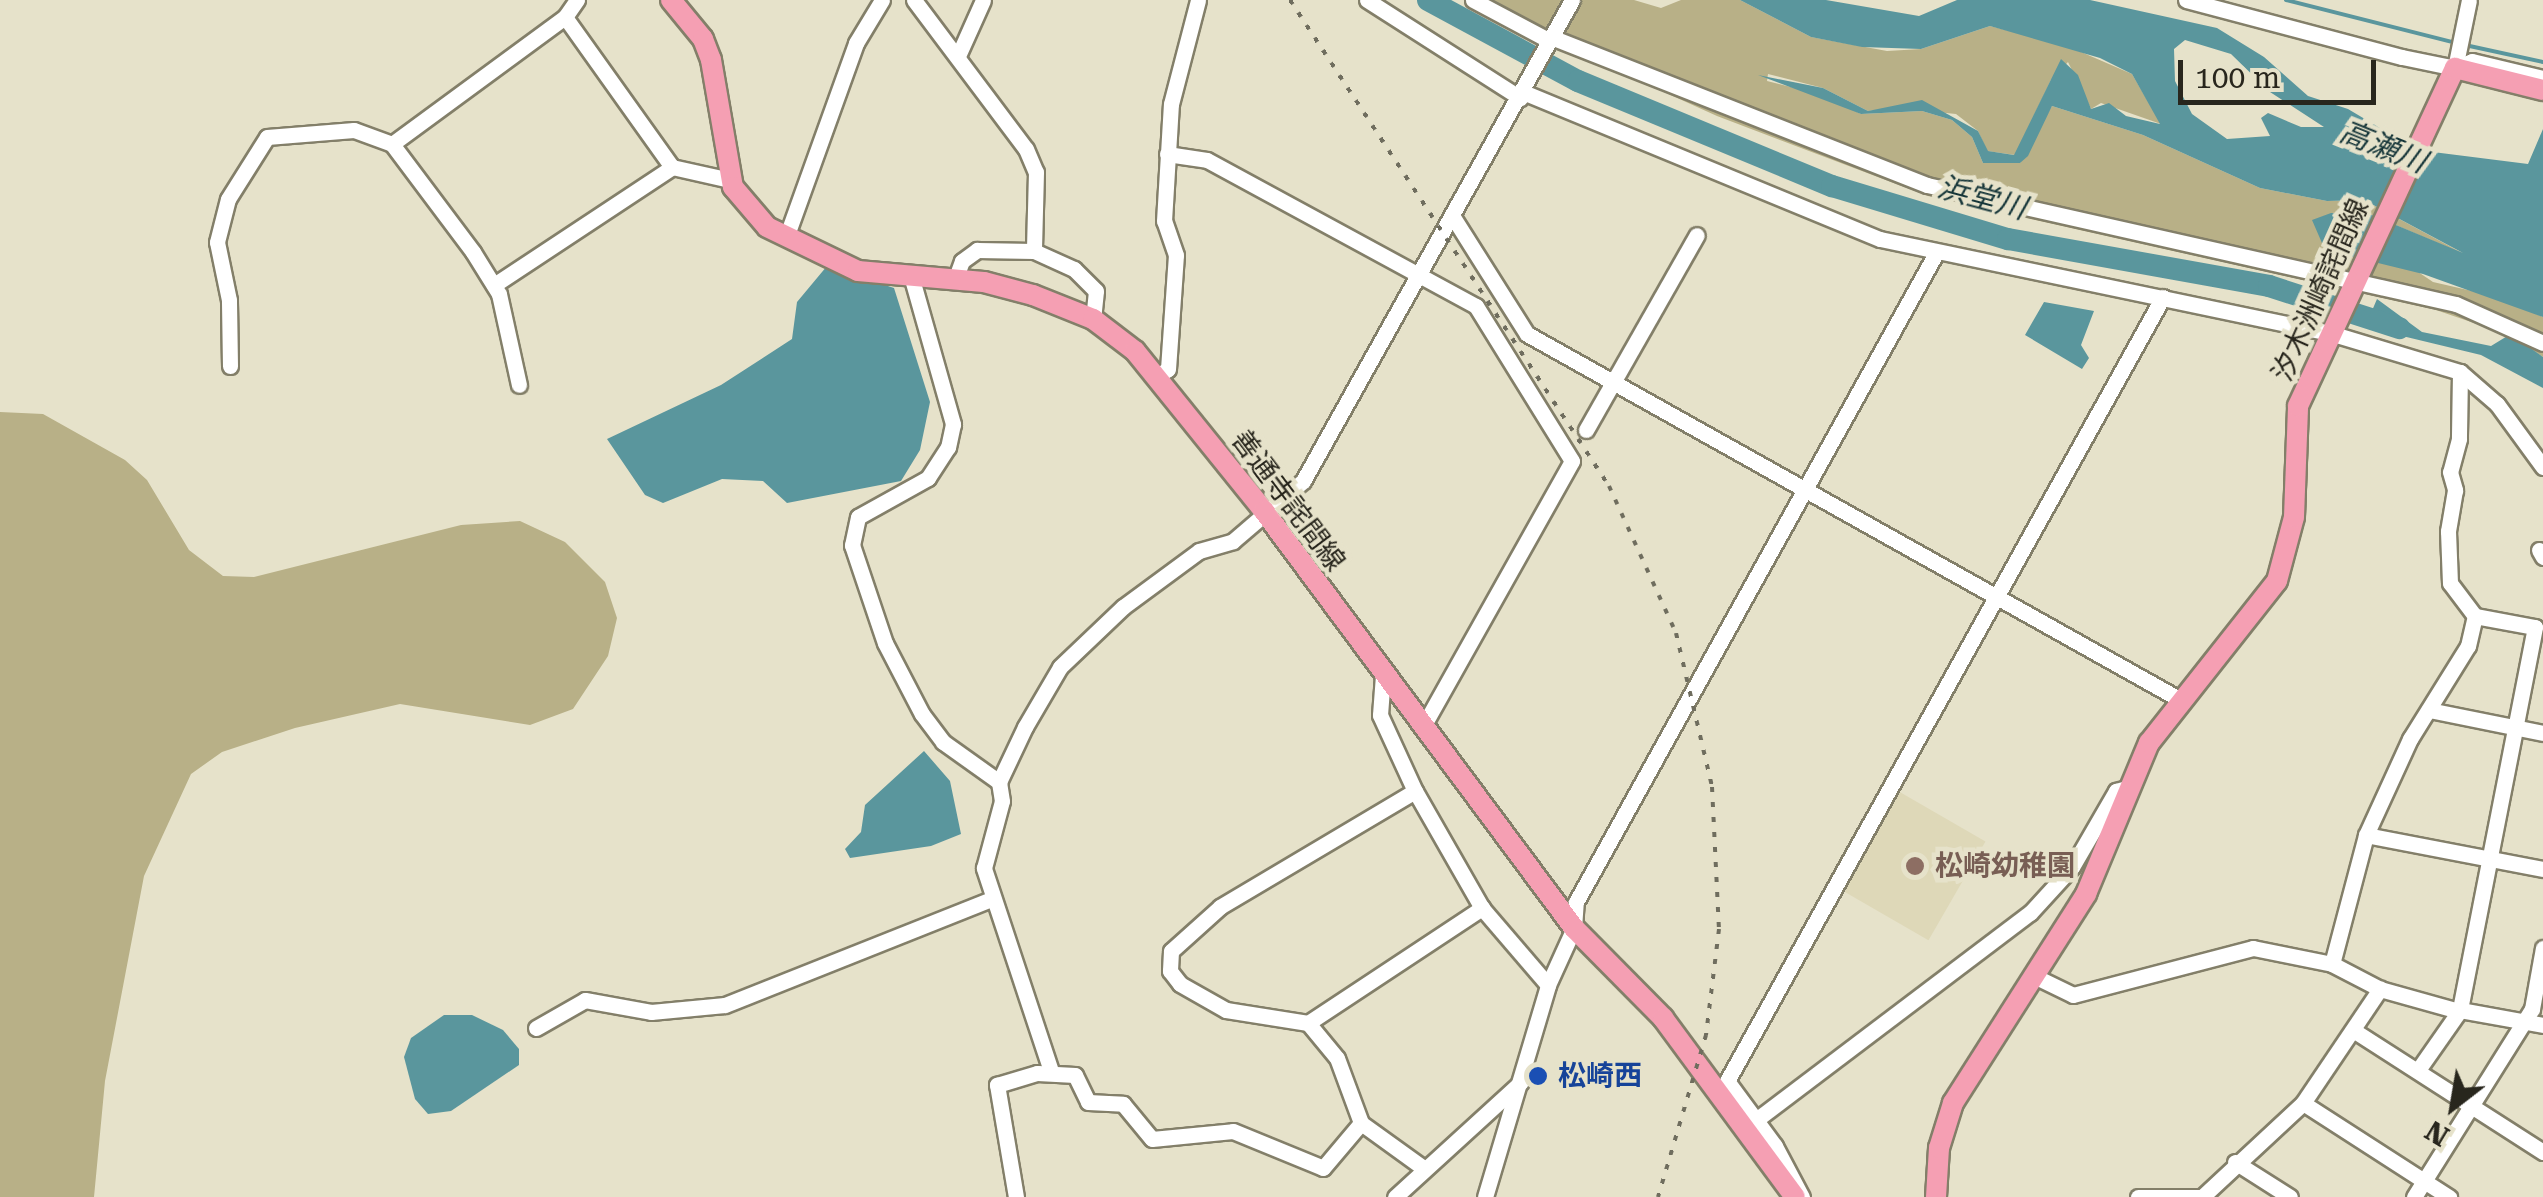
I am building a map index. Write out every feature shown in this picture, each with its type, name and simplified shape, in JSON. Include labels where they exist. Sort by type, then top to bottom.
[{"type":"main road","name":"善通寺詫間線","points":[[671,0],[711,60],[730,180],[760,220],[858,271],[912,280],[956,280],[1033,294],[1093,318],[1156,377],[1264,510],[1383,676],[1574,928],[1663,1018],[1798,1197]]},
{"type":"main road","points":[[2458,58],[2543,90]]},
{"type":"main road","name":"汐木洲崎詫間線","points":[[1936,1197],[1939,1148],[1953,1103],[2086,894],[2130,787],[2179,700],[2229,650],[2277,581],[2294,516],[2296,416],[2330,332],[2458,58]]},
{"type":"street","points":[[392,144],[565,16],[577,0]]},
{"type":"street","points":[[787,235],[856,43],[882,0]]},
{"type":"street","points":[[914,0],[1026,149],[1036,172],[1034,251]]},
{"type":"street","points":[[958,56],[983,0]]},
{"type":"street","points":[[1156,377],[1168,369],[1176,255],[1164,222],[1171,104],[1198,0]]},
{"type":"street","points":[[1367,0],[1522,95],[1813,214],[1935,255],[2330,332],[2460,372],[2497,404],[2543,468]]},
{"type":"street","points":[[1473,0],[1551,39],[1928,184],[2480,312],[2543,343]]},
{"type":"street","points":[[1052,1071],[984,868],[1002,801],[999,782],[1060,667],[1123,606],[1199,551],[1234,541],[1264,510],[1303,481],[1572,0]]},
{"type":"street","points":[[2186,0],[2543,78]]},
{"type":"street","points":[[2458,58],[2470,0]]},
{"type":"street","points":[[565,16],[672,167],[730,180]]},
{"type":"street","points":[[230,366],[229,300],[216,242],[228,199],[260,140],[354,130],[392,144],[494,285],[520,386]]},
{"type":"street","points":[[1167,154],[1207,160],[1476,306],[1572,461],[1423,727]]},
{"type":"street","points":[[494,285],[672,167]]},
{"type":"street","points":[[1454,216],[1527,334],[1808,488],[2179,700]]},
{"type":"street","points":[[1586,430],[1697,236]]},
{"type":"street","points":[[956,280],[962,261],[977,250],[1034,251],[1074,269],[1096,292],[1093,318]]},
{"type":"street","points":[[1485,1197],[1548,985],[1574,928],[1576,902],[1935,255]]},
{"type":"street","points":[[912,280],[953,424],[948,447],[928,478],[858,517],[852,545],[885,643],[922,714],[943,742],[999,782]]},
{"type":"street","points":[[1798,1197],[1756,1120],[1726,1081],[1999,598],[2163,297]]},
{"type":"street","points":[[2418,1070],[2458,1010],[2539,628],[2475,616],[2450,583],[2446,563],[2460,372]]},
{"type":"street","points":[[2332,964],[2366,835],[2429,710],[2468,646],[2475,616]]},
{"type":"street","points":[[1383,676],[1380,715],[1415,791],[1482,908],[1548,985]]},
{"type":"street","points":[[2429,710],[2543,733]]},
{"type":"street","points":[[1756,1120],[2030,914],[2072,867],[2116,791],[2130,787]]},
{"type":"street","points":[[1415,791],[1275,871],[1188,932],[1171,951],[1170,971],[1196,996],[1226,1010],[1308,1023],[1337,1058],[1361,1123],[1422,1167]]},
{"type":"street","points":[[2366,835],[2543,869]]},
{"type":"street","points":[[536,1028],[585,1000],[651,1012],[725,1005],[992,899]]},
{"type":"street","points":[[1308,1023],[1482,908]]},
{"type":"street","points":[[2034,976],[2073,994],[2253,948],[2332,964],[2380,989],[2458,1010],[2543,1025]]},
{"type":"street","points":[[2414,1197],[2523,1022],[2543,948]]},
{"type":"street","points":[[2142,1196],[2202,1197],[2235,1162],[2303,1103],[2380,989]]},
{"type":"street","points":[[2352,1030],[2543,1152]]},
{"type":"street","points":[[1016,1197],[997,1084],[1052,1071],[1075,1075],[1088,1102],[1129,1107],[1152,1139],[1233,1131],[1323,1168],[1361,1123]]},
{"type":"street","points":[[1395,1197],[1422,1167],[1522,1081]]},
{"type":"street","points":[[2303,1103],[2449,1197]]},
{"type":"street","points":[[2235,1162],[2290,1197]]},
{"type":"street","points":[[2252,1197],[2263,1180]]},
{"type":"shaded area","points":[[1488,0],[1634,0],[1661,8],[1681,0],[1740,0],[1811,37],[1887,51],[1921,49],[1990,26],[2065,45],[2132,74],[2161,124],[2101,103],[2091,109],[2068,62],[2051,80],[2015,155],[1987,151],[1978,131],[1956,114],[1897,108],[1868,111],[1823,88],[1768,74],[1767,81],[1823,95],[1861,114],[1922,111],[1952,120],[1972,137],[1983,163],[2020,163],[2052,106],[2143,135],[2260,188],[2327,201],[2364,200],[2466,255],[2372,215],[2331,213],[2433,282],[2494,296],[2543,317],[2543,357],[2509,335],[2436,310],[1928,196],[1717,116],[1560,45],[1553,51],[1481,14]]},
{"type":"shaded area","points":[[0,412],[43,414],[125,460],[147,480],[189,550],[223,576],[254,577],[461,525],[520,521],[565,542],[605,582],[617,618],[608,656],[573,709],[530,725],[400,704],[295,728],[222,752],[191,774],[144,876],[105,1081],[94,1197],[0,1197]]},
{"type":"shaded area","name":"松崎幼稚園","points":[[1898,791],[1985,842],[1928,940],[1841,890]]},
{"type":"water","name":"高瀬川","points":[[1740,0],[1826,0],[1919,16],[1957,0],[2090,0],[2217,28],[2264,57],[2308,96],[2348,109],[2417,150],[2528,164],[2543,129],[2543,317],[2423,274],[2325,250],[2312,220],[2331,213],[2372,215],[2463,253],[2364,200],[2327,201],[2260,188],[2143,135],[2052,106],[2028,156],[2020,163],[1983,163],[1972,137],[1952,120],[1922,111],[1861,114],[1758,75],[1823,88],[1868,111],[1922,100],[1978,131],[1988,151],[2014,155],[2061,59],[2078,75],[2091,109],[2109,103],[2126,116],[2160,124],[2132,74],[2100,58],[1990,26],[1921,49],[1862,47],[1811,37]],"holes":[[[2185,40],[2231,54],[2270,92],[2324,127],[2301,127],[2268,113],[2261,118],[2270,136],[2227,139],[2192,114],[2175,81],[2174,49]]]},
{"type":"water","points":[[827,266],[894,288],[930,402],[920,450],[901,481],[787,503],[763,481],[722,479],[663,503],[645,495],[607,439],[721,385],[792,339],[797,302]]},
{"type":"water","points":[[2377,299],[2422,332],[2491,346],[2509,335],[2519,340],[2543,357],[2543,388],[2481,355],[2365,327]]},
{"type":"water","points":[[2044,302],[2094,311],[2081,345],[2089,358],[2082,369],[2025,335]]},
{"type":"water","points":[[924,751],[950,781],[961,834],[931,846],[850,858],[845,849],[861,832],[865,805]]},
{"type":"water","points":[[444,1015],[472,1015],[503,1030],[519,1049],[519,1065],[451,1111],[428,1114],[415,1099],[404,1057],[411,1038]]},
{"type":"waterway","name":"浜堂川","points":[[1428,0],[1578,81],[1832,186],[2008,239],[2269,286],[2399,328]]},
{"type":"waterway","points":[[2286,0],[2456,43]]},
{"type":"waterway","points":[[2465,45],[2543,62]]},
{"type":"railway","points":[[1290,0],[1609,486],[1676,633],[1712,787],[1719,929],[1706,1035],[1658,1197]]},
{"type":"place","name":"松崎幼稚園","points":[[1915,866]]},
{"type":"place","name":"松崎西","points":[[1538,1076]]}]
